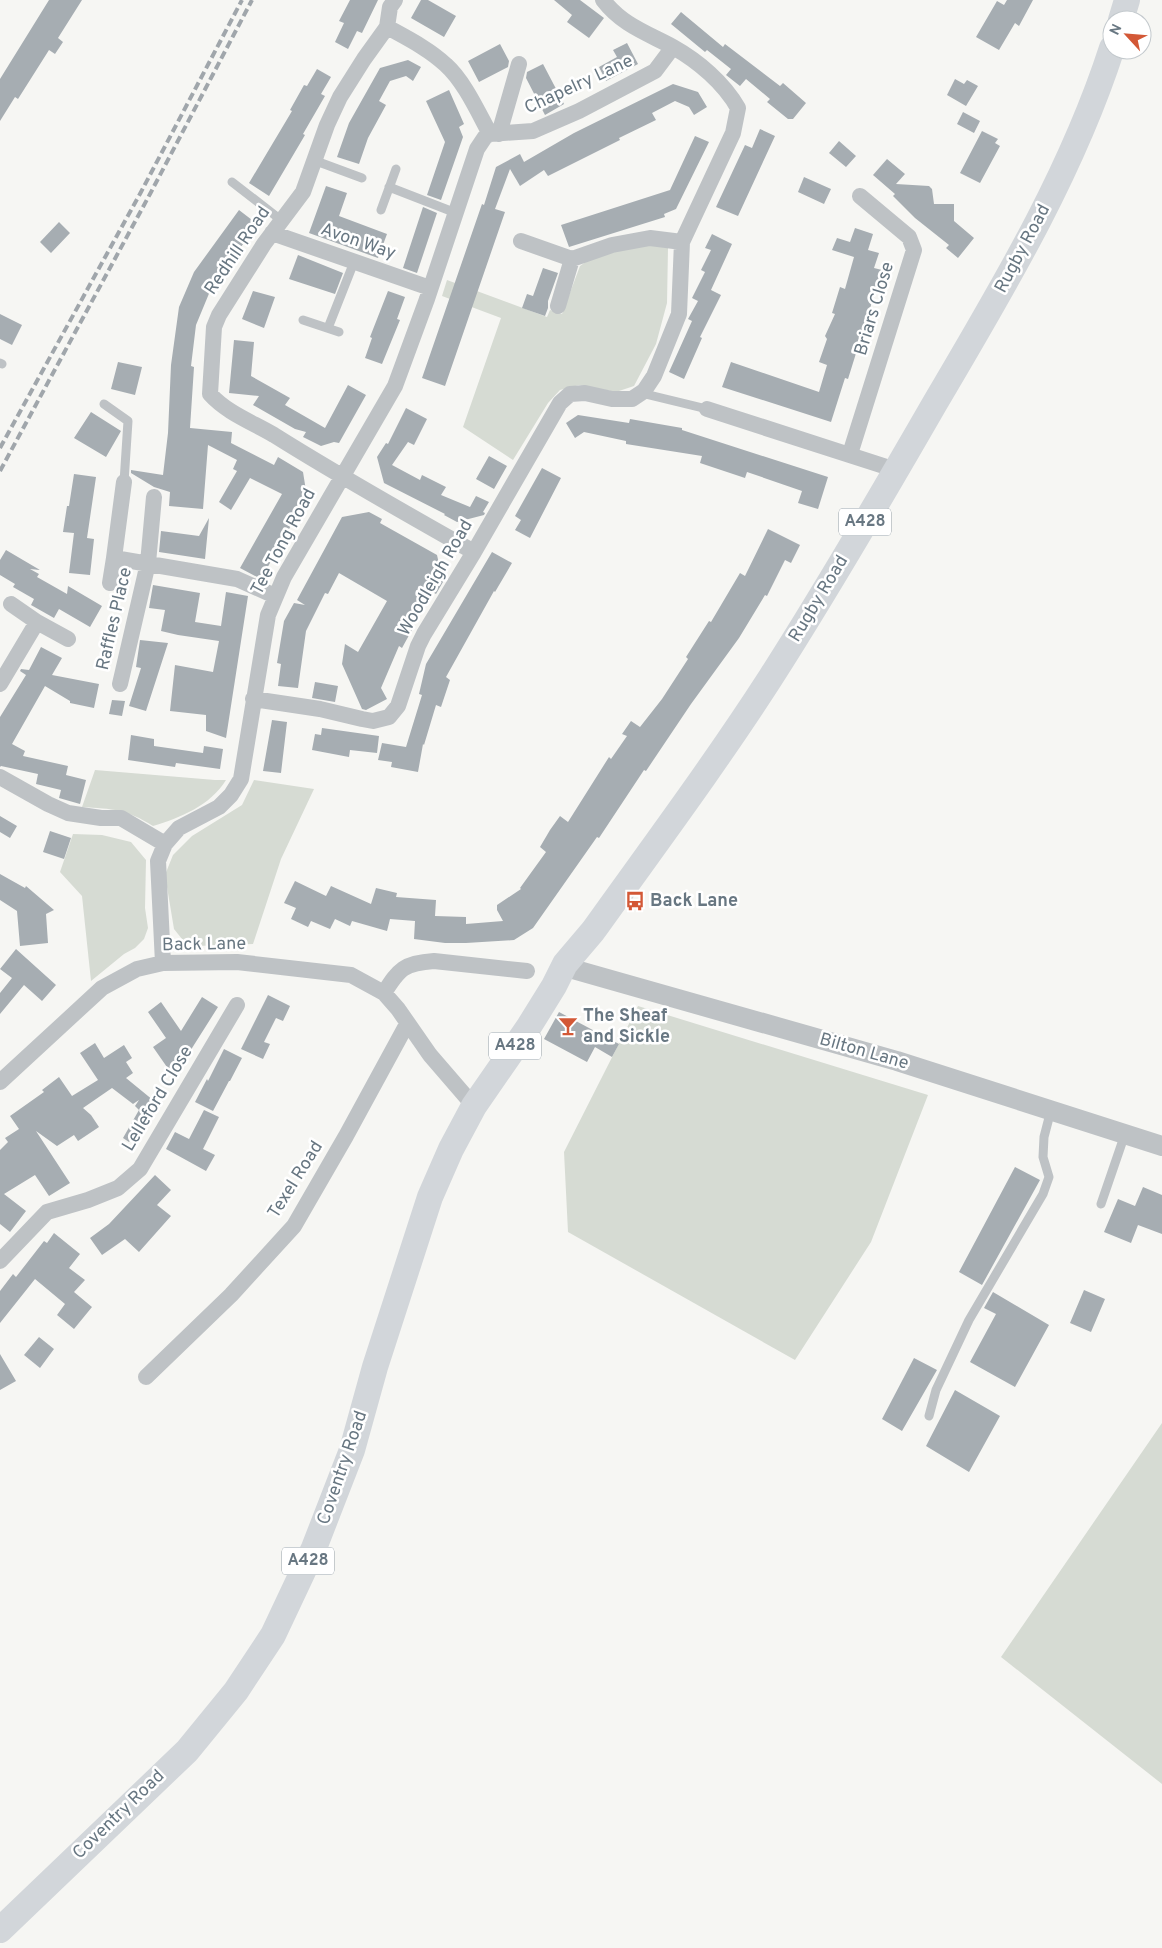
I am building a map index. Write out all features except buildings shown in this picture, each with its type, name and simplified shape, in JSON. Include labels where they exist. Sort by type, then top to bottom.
[{"type":"main road","name":"Rugby Road","points":[[565,964],[593,931],[770,678],[896,470],[1001,292],[1051,197],[1068,162],[1107,60]]},
{"type":"main road","name":"Coventry Road","points":[[0,1930],[187,1751],[236,1691],[273,1635],[314,1548],[352,1450],[375,1367],[430,1197],[451,1149],[474,1106],[528,1028],[565,964]]},
{"type":"street","name":"Redhill Road","points":[[341,478],[219,404],[210,394],[214,327],[219,315],[276,226],[304,192],[327,125],[340,97],[387,27],[390,7],[395,0]]},
{"type":"street","points":[[603,0],[614,14],[627,23],[695,60],[725,90],[738,108],[733,133],[682,242],[679,314],[654,376],[641,393]]},
{"type":"street","points":[[387,27],[435,55],[448,66],[494,134]]},
{"type":"street","name":"Chapelry Lane","points":[[494,134],[533,131],[579,111],[655,71],[673,47]]},
{"type":"street","points":[[494,134],[519,64]]},
{"type":"street","name":"Tee Tong Road","points":[[163,963],[158,860],[165,844],[179,828],[219,807],[231,795],[241,779],[268,615],[275,596],[395,386],[477,149],[485,137],[494,134]]},
{"type":"street","name":"Briars Close","points":[[850,454],[914,250],[909,237],[860,196]]},
{"type":"street","name":"Avon Way","points":[[276,226],[354,262],[430,288]]},
{"type":"street","points":[[520,241],[572,259],[612,245],[650,238],[682,242]]},
{"type":"street","points":[[558,306],[572,259]]},
{"type":"street","name":"Woodleigh Road","points":[[253,699],[320,709],[373,721],[388,716],[398,706],[418,646],[424,634],[474,552],[554,412],[570,394],[585,393],[612,398],[632,399],[641,393]]},
{"type":"street","points":[[707,410],[896,470]]},
{"type":"street","points":[[341,478],[474,552]]},
{"type":"street","points":[[110,583],[124,482]]},
{"type":"street","name":"Raffles Place","points":[[120,684],[148,563],[154,497]]},
{"type":"street","points":[[114,558],[148,563]]},
{"type":"street","name":"Raffles Place","points":[[148,563],[237,579],[275,596]]},
{"type":"street","points":[[11,604],[37,622],[68,639]]},
{"type":"street","points":[[0,684],[37,622]]},
{"type":"street","points":[[0,777],[68,813],[101,818],[121,818],[165,844]]},
{"type":"street","points":[[384,994],[396,973],[405,967],[420,962],[434,961],[526,971]]},
{"type":"street","name":"Back Lane","points":[[0,1082],[102,988],[137,969],[163,963],[238,962],[351,975],[384,994],[398,1009],[430,1055],[474,1106]]},
{"type":"street","name":"Bilton Lane","points":[[565,964],[576,970],[897,1061],[1162,1146]]},
{"type":"street","name":"Lelleford Close","points":[[0,1261],[47,1212],[88,1200],[118,1188],[140,1169],[237,1005]]},
{"type":"street","name":"Texel Road","points":[[146,1377],[231,1295],[294,1226],[407,1024]]},
{"type":"lane","points":[[316,161],[362,178]]},
{"type":"lane","points":[[381,210],[396,169]]},
{"type":"lane","points":[[232,182],[276,226]]},
{"type":"lane","points":[[389,187],[456,213]]},
{"type":"lane","points":[[328,328],[354,262]]},
{"type":"lane","points":[[303,320],[339,332]]},
{"type":"lane","points":[[641,393],[707,410]]},
{"type":"lane","points":[[104,404],[128,421],[124,482]]},
{"type":"lane","points":[[929,1416],[936,1390],[969,1320],[1043,1194],[1049,1177],[1043,1158],[1044,1137],[1052,1110]]},
{"type":"lane","points":[[1100,1204],[1125,1134]]},
{"type":"shaded area","points":[[647,244],[668,248],[667,303],[656,344],[634,386],[616,392],[579,385],[560,390],[548,403],[513,460],[463,427],[501,318],[442,296],[447,280],[547,317],[550,310],[562,314],[580,266],[595,255]]},
{"type":"shaded area","points":[[95,770],[226,780],[212,797],[194,809],[184,815],[153,826],[127,813],[102,808],[82,807]]},
{"type":"shaded area","points":[[254,780],[314,789],[281,859],[253,944],[196,946],[182,939],[174,929],[165,875],[173,855],[192,836],[242,805]]},
{"type":"shaded area","points":[[73,834],[102,835],[131,842],[146,860],[145,908],[148,928],[144,939],[91,981],[82,896],[60,872]]},
{"type":"shaded area","points":[[638,1006],[928,1095],[871,1242],[795,1360],[568,1232],[564,1152]]},
{"type":"shaded area","points":[[1162,1423],[1162,1784],[1001,1657]]},
{"type":"railway","points":[[0,448],[141,192],[242,0]]},
{"type":"railway","points":[[0,471],[150,194],[252,0]]},
{"type":"place","name":"Back Lane","points":[[635,901]]},
{"type":"place","name":"The Sheaf and Sickle","points":[[568,1026]]}]
